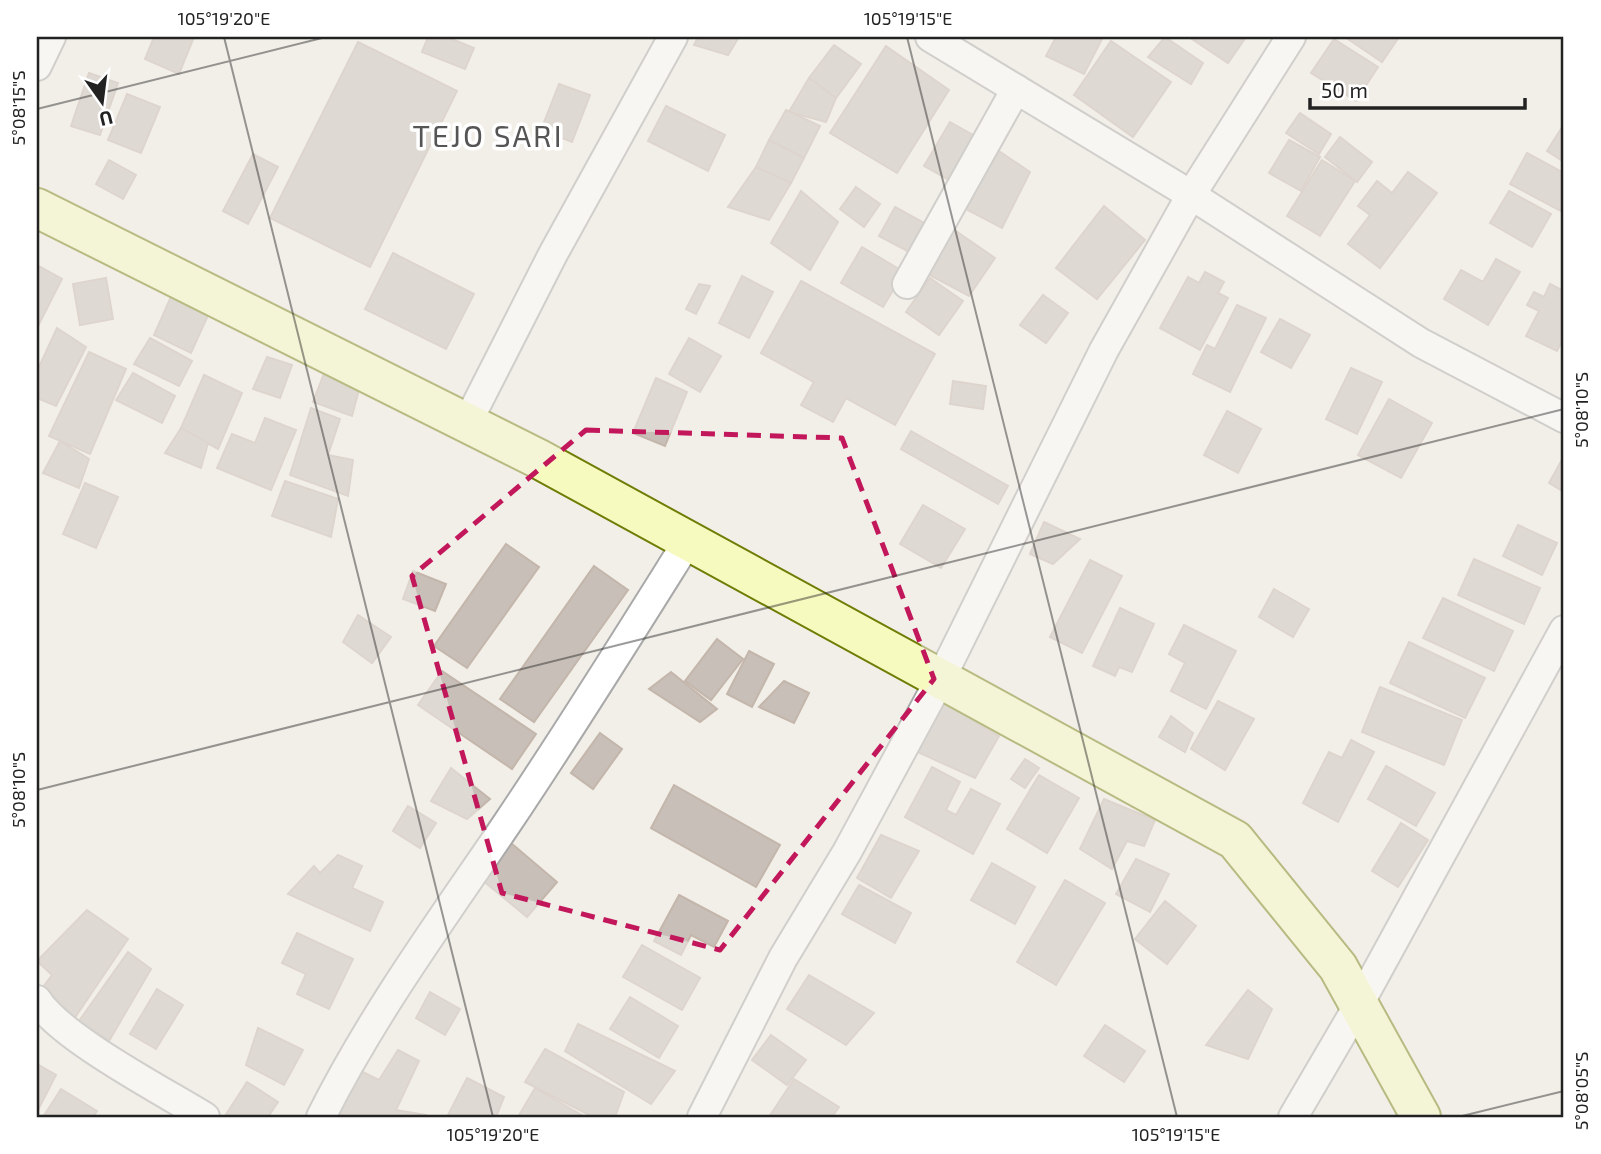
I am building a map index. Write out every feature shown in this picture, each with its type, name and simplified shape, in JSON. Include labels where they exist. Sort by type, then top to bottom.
[{"type":"street","points":[[37,66],[51,37]]},
{"type":"street","points":[[467,423],[553,254],[673,37]]},
{"type":"street","points":[[930,37],[1191,195],[1420,343],[1564,418]]},
{"type":"street","points":[[702,1117],[783,958],[847,852],[941,678],[1104,350],[1191,195],[1291,37]]},
{"type":"street","points":[[907,284],[1016,89]]},
{"type":"street","points":[[37,208],[467,423],[941,678],[1235,841],[1338,967],[1420,1117]]},
{"type":"street","points":[[321,1117],[345,1069],[549,761],[688,541]]},
{"type":"street","points":[[1293,1117],[1358,1006],[1564,630]]},
{"type":"street","points":[[37,1000],[46,1014],[68,1032],[205,1117]]},
{"type":"highlighted area","points":[[586,430],[842,438],[934,679],[720,950],[502,893],[412,576]]},
{"type":"building","points":[[154,37],[194,37],[179,74],[145,59]]},
{"type":"building","points":[[428,37],[447,37],[474,48],[465,69],[422,52]]},
{"type":"building","points":[[698,37],[739,37],[728,55],[694,45]]},
{"type":"building","points":[[1056,37],[1103,37],[1084,74],[1046,56]]},
{"type":"building","points":[[1165,37],[1203,63],[1191,84],[1148,57]]},
{"type":"building","points":[[1189,37],[1246,37],[1228,63]]},
{"type":"building","points":[[1345,37],[1399,37],[1382,62]]},
{"type":"building","points":[[1334,39],[1378,67],[1356,101],[1311,73]]},
{"type":"building","points":[[1111,41],[1171,82],[1133,137],[1074,95]]},
{"type":"building","points":[[358,42],[457,91],[370,267],[270,218]]},
{"type":"building","points":[[834,45],[861,64],[836,98],[809,78]]},
{"type":"building","points":[[886,46],[949,90],[897,173],[830,133]]},
{"type":"building","points":[[89,73],[118,83],[100,135],[71,126]]},
{"type":"building","points":[[809,78],[836,98],[826,122],[789,112]]},
{"type":"building","points":[[559,84],[590,95],[572,142],[541,130]]},
{"type":"building","points":[[127,94],[160,107],[141,153],[108,140]]},
{"type":"building","points":[[666,106],[725,135],[708,171],[648,141]]},
{"type":"building","points":[[786,110],[820,126],[804,158],[769,140]]},
{"type":"building","points":[[1300,113],[1331,134],[1319,154],[1286,133]]},
{"type":"building","points":[[950,122],[975,136],[949,180],[924,166]]},
{"type":"building","points":[[1564,124],[1564,162],[1547,151]]},
{"type":"building","points":[[1340,137],[1372,162],[1357,182],[1325,157]]},
{"type":"building","points":[[769,140],[804,158],[791,183],[756,167]]},
{"type":"building","points":[[1289,140],[1320,157],[1301,191],[1269,173]]},
{"type":"building","points":[[993,147],[1030,172],[1002,228],[962,207]]},
{"type":"building","points":[[1527,153],[1564,173],[1564,204],[1561,211],[1510,184]]},
{"type":"building","points":[[253,154],[278,167],[248,224],[223,211]]},
{"type":"building","points":[[109,160],[136,175],[123,199],[96,184]]},
{"type":"building","points":[[1322,160],[1355,181],[1320,236],[1287,216]]},
{"type":"building","points":[[756,167],[791,183],[769,220],[728,207]]},
{"type":"building","points":[[1408,172],[1437,193],[1380,268],[1348,244],[1370,215],[1358,206],[1377,181],[1392,193]]},
{"type":"building","points":[[856,187],[880,204],[864,227],[840,209]]},
{"type":"building","points":[[801,191],[838,222],[810,270],[771,243]]},
{"type":"building","points":[[1509,191],[1551,214],[1532,247],[1490,223]]},
{"type":"building","points":[[1104,206],[1145,240],[1097,299],[1056,268]]},
{"type":"building","points":[[895,207],[924,223],[909,252],[879,236]]},
{"type":"building","points":[[953,229],[995,258],[969,296],[926,273]]},
{"type":"building","points":[[862,247],[904,272],[883,307],[841,283]]},
{"type":"building","points":[[393,253],[474,294],[446,349],[365,309]]},
{"type":"building","points":[[1496,259],[1520,272],[1488,325],[1444,299],[1461,270],[1483,282]]},
{"type":"building","points":[[37,265],[62,279],[37,328]]},
{"type":"building","points":[[1205,272],[1224,282],[1218,293],[1228,298],[1200,350],[1160,328],[1188,277],[1199,283]]},
{"type":"building","points":[[742,276],[773,292],[749,338],[719,323]]},
{"type":"building","points":[[106,278],[113,319],[80,325],[73,284]]},
{"type":"building","points":[[930,278],[963,301],[939,335],[906,312]]},
{"type":"building","points":[[801,281],[935,354],[895,425],[846,398],[833,422],[801,405],[814,382],[761,353]]},
{"type":"building","points":[[699,284],[710,286],[696,314],[686,309]]},
{"type":"building","points":[[1550,284],[1564,291],[1564,337],[1557,351],[1526,336],[1539,311],[1527,305],[1534,292],[1544,297]]},
{"type":"building","points":[[173,292],[210,311],[191,353],[154,335]]},
{"type":"building","points":[[1043,295],[1068,313],[1046,343],[1020,325]]},
{"type":"building","points":[[1237,305],[1266,318],[1230,392],[1193,374],[1207,345],[1215,349]]},
{"type":"building","points":[[1280,319],[1310,335],[1291,368],[1261,352]]},
{"type":"building","points":[[57,328],[86,347],[56,406],[37,398],[37,371]]},
{"type":"building","points":[[150,338],[192,361],[179,386],[134,364]]},
{"type":"building","points":[[689,338],[721,356],[700,392],[669,374]]},
{"type":"building","points":[[89,352],[126,369],[90,454],[49,436]]},
{"type":"building","points":[[267,357],[292,365],[280,398],[253,389]]},
{"type":"building","points":[[327,366],[360,386],[352,416],[313,402]]},
{"type":"building","points":[[1351,368],[1382,382],[1357,434],[1326,419]]},
{"type":"building","points":[[133,373],[175,396],[162,423],[116,400]]},
{"type":"building","points":[[204,375],[242,393],[218,449],[181,428]]},
{"type":"building","points":[[656,378],[687,392],[665,446],[633,433]]},
{"type":"building","points":[[953,381],[986,386],[983,409],[950,404]]},
{"type":"building","points":[[1389,399],[1432,423],[1401,478],[1358,455]]},
{"type":"building","points":[[311,408],[340,419],[328,455],[353,460],[348,496],[290,475]]},
{"type":"building","points":[[1227,411],[1261,429],[1238,473],[1204,455]]},
{"type":"building","points":[[265,418],[296,430],[271,490],[217,468],[232,434],[255,443]]},
{"type":"building","points":[[181,428],[208,443],[201,468],[165,453]]},
{"type":"building","points":[[911,431],[1008,486],[998,504],[901,449]]},
{"type":"building","points":[[60,441],[89,459],[79,488],[43,473]]},
{"type":"building","points":[[1564,456],[1564,492],[1549,483]]},
{"type":"building","points":[[285,481],[338,499],[331,537],[272,516]]},
{"type":"building","points":[[85,483],[118,497],[96,548],[63,534]]},
{"type":"building","points":[[923,505],[965,529],[941,568],[900,544]]},
{"type":"building","points":[[1044,522],[1080,539],[1053,564],[1030,554]]},
{"type":"building","points":[[1518,525],[1557,543],[1542,575],[1503,556]]},
{"type":"building","points":[[506,544],[539,567],[467,668],[434,646]]},
{"type":"building","points":[[1474,559],[1540,588],[1524,624],[1458,595]]},
{"type":"building","points":[[1090,560],[1122,576],[1082,653],[1050,637]]},
{"type":"building","points":[[594,566],[628,590],[534,722],[500,699]]},
{"type":"building","points":[[413,571],[446,584],[435,611],[403,599]]},
{"type":"building","points":[[1274,589],[1309,609],[1293,637],[1259,617]]},
{"type":"building","points":[[1443,598],[1513,631],[1494,671],[1423,638]]},
{"type":"building","points":[[1120,608],[1154,624],[1132,672],[1119,667],[1115,676],[1093,666]]},
{"type":"building","points":[[358,615],[391,637],[372,663],[343,642]]},
{"type":"building","points":[[1184,625],[1236,651],[1206,709],[1171,691],[1185,663],[1169,654]]},
{"type":"building","points":[[717,639],[743,659],[711,700],[685,681]]},
{"type":"building","points":[[1409,642],[1485,678],[1465,718],[1390,683]]},
{"type":"building","points":[[749,651],[774,664],[752,707],[727,694]]},
{"type":"building","points":[[442,671],[536,734],[512,769],[418,705]]},
{"type":"building","points":[[671,672],[717,709],[700,722],[649,689]]},
{"type":"building","points":[[784,681],[809,693],[794,723],[759,707]]},
{"type":"building","points":[[1380,687],[1462,720],[1444,765],[1362,732]]},
{"type":"building","points":[[939,700],[999,736],[975,778],[911,749]]},
{"type":"building","points":[[1218,701],[1254,719],[1225,770],[1191,749]]},
{"type":"building","points":[[1171,716],[1193,733],[1185,752],[1159,737]]},
{"type":"building","points":[[600,733],[622,749],[593,789],[571,773]]},
{"type":"building","points":[[1351,740],[1374,752],[1338,822],[1303,803],[1329,752],[1342,758]]},
{"type":"building","points":[[1025,759],[1039,768],[1025,788],[1011,779]]},
{"type":"building","points":[[1386,766],[1435,793],[1416,826],[1368,799]]},
{"type":"building","points":[[932,767],[960,782],[946,810],[956,815],[971,789],[1000,804],[973,854],[905,817]]},
{"type":"building","points":[[451,768],[490,799],[467,819],[431,801]]},
{"type":"building","points":[[1039,775],[1079,798],[1047,853],[1007,829]]},
{"type":"building","points":[[674,785],[780,845],[756,887],[651,828]]},
{"type":"building","points":[[1104,799],[1155,820],[1144,846],[1127,841],[1112,869],[1080,849]]},
{"type":"building","points":[[408,806],[436,823],[420,848],[393,831]]},
{"type":"building","points":[[1401,823],[1428,840],[1398,887],[1372,871]]},
{"type":"building","points":[[881,835],[919,851],[891,898],[857,878]]},
{"type":"building","points":[[511,843],[557,882],[527,917],[481,879]]},
{"type":"building","points":[[338,855],[362,866],[352,888],[383,902],[370,931],[288,894],[314,866],[320,873]]},
{"type":"building","points":[[1136,859],[1169,874],[1150,912],[1116,894]]},
{"type":"building","points":[[992,863],[1035,887],[1015,924],[971,900]]},
{"type":"building","points":[[1065,880],[1105,903],[1056,985],[1017,962]]},
{"type":"building","points":[[859,885],[911,913],[895,943],[842,914]]},
{"type":"building","points":[[679,895],[728,921],[714,947],[691,935],[681,955],[654,941]]},
{"type":"building","points":[[1165,901],[1196,926],[1167,964],[1135,939]]},
{"type":"building","points":[[87,910],[128,939],[72,1022],[40,991],[52,975],[37,961]]},
{"type":"building","points":[[297,933],[353,959],[329,1009],[297,994],[306,974],[282,963]]},
{"type":"building","points":[[642,945],[700,978],[682,1010],[623,977]]},
{"type":"building","points":[[128,952],[151,969],[109,1041],[79,1021]]},
{"type":"building","points":[[809,975],[874,1013],[846,1045],[787,1009]]},
{"type":"building","points":[[157,989],[183,1005],[156,1049],[130,1034]]},
{"type":"building","points":[[1248,990],[1272,1009],[1248,1059],[1206,1045]]},
{"type":"building","points":[[430,992],[460,1009],[445,1035],[416,1018]]},
{"type":"building","points":[[630,997],[678,1026],[659,1058],[610,1029]]},
{"type":"building","points":[[578,1024],[675,1071],[651,1104],[565,1051]]},
{"type":"building","points":[[1105,1025],[1145,1051],[1124,1082],[1084,1056]]},
{"type":"building","points":[[258,1028],[303,1050],[284,1085],[246,1065]]},
{"type":"building","points":[[771,1035],[806,1060],[787,1085],[752,1060]]},
{"type":"building","points":[[545,1049],[624,1092],[615,1117],[593,1117],[525,1082]]},
{"type":"building","points":[[398,1050],[419,1061],[396,1110],[426,1115],[425,1117],[347,1117],[338,1112],[357,1069],[379,1080]]},
{"type":"building","points":[[37,1064],[56,1075],[37,1112]]},
{"type":"building","points":[[467,1078],[504,1097],[496,1117],[447,1117]]},
{"type":"building","points":[[794,1079],[839,1107],[832,1117],[769,1117]]},
{"type":"building","points":[[247,1082],[278,1102],[268,1117],[225,1116]]},
{"type":"building","points":[[535,1088],[585,1117],[518,1117]]},
{"type":"building","points":[[61,1089],[97,1111],[93,1117],[43,1117]]},
{"type":"district","name":"TEJO SARI","points":[[488,135]]}]
